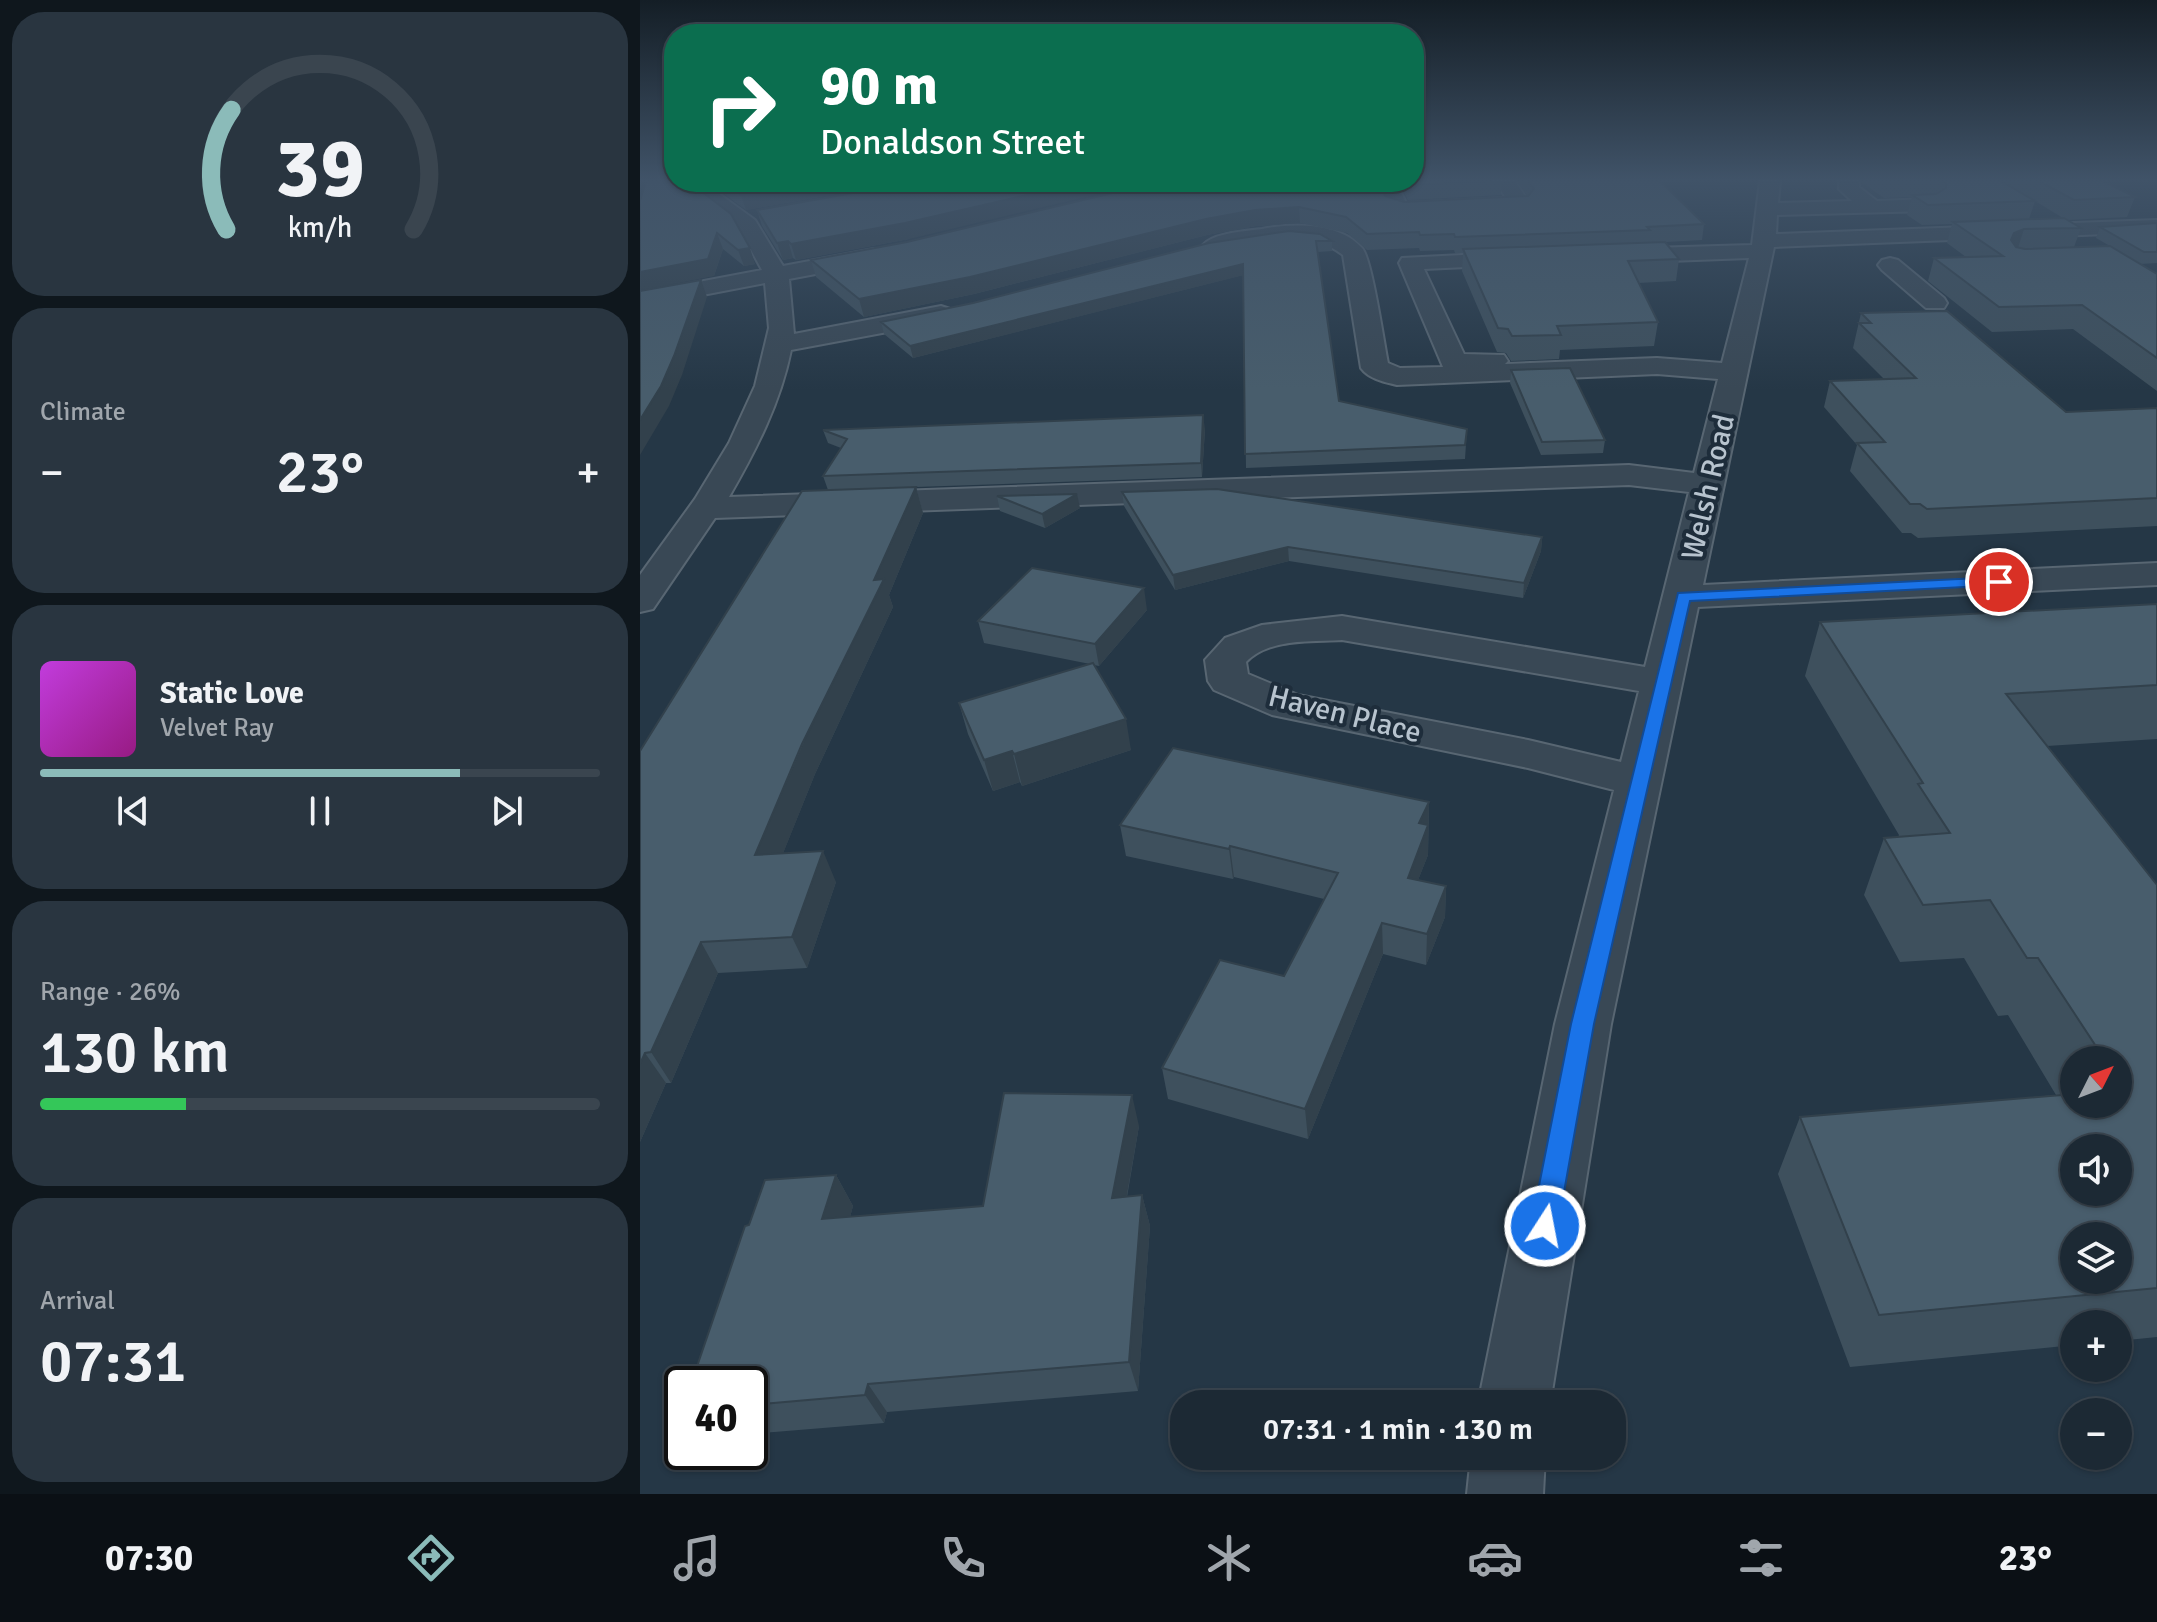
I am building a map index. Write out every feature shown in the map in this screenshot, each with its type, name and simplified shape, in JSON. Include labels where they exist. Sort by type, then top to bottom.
[{"type":"street","points":[[640,601],[725,482],[759,415],[779,363],[784,321],[777,276],[765,251]]},
{"type":"street","points":[[1185,252],[1191,251]]},
{"type":"street","points":[[1353,251],[1375,368],[1397,377],[1735,365]]},
{"type":"street","name":"Welsh Road","points":[[1517,1390],[1583,1024],[1761,251]]},
{"type":"street","points":[[1593,257],[1791,251]]},
{"type":"street","points":[[1978,251],[1984,255]]},
{"type":"street","points":[[640,300],[896,252]]},
{"type":"street","points":[[1761,254],[1787,269]]},
{"type":"street","points":[[1547,258],[1410,263],[1454,363],[1674,352],[1735,365]]},
{"type":"street","points":[[1860,266],[1919,264]]},
{"type":"street","points":[[1890,265],[1935,303]]},
{"type":"street","points":[[781,344],[871,329],[971,307]]},
{"type":"street","points":[[706,508],[1629,475],[1709,485]]},
{"type":"street","points":[[1683,597],[2157,574]]},
{"type":"street","name":"Haven Place","points":[[1640,781],[1528,754],[1287,706],[1229,681],[1225,660],[1239,646],[1276,633],[1342,628],[1662,682]]},
{"type":"street","points":[[1505,1494],[1507,1470]]},
{"type":"building","points":[[640,251],[711,251],[708,259],[640,272]]},
{"type":"building","points":[[860,251],[1077,251],[970,277],[859,299],[811,260]]},
{"type":"building","points":[[1179,251],[1317,251],[1339,401],[1467,429],[1465,445],[1245,454],[1243,264],[910,346],[881,322],[973,303]]},
{"type":"building","points":[[1464,251],[1672,251],[1679,259],[1628,261],[1658,322],[1557,326],[1561,335],[1512,336],[1508,329],[1498,328]]},
{"type":"building","points":[[1995,251],[2118,251],[2157,274],[2157,358],[2082,305],[1999,307],[1934,258],[2003,256]]},
{"type":"building","points":[[701,280],[661,386],[640,420],[640,291]]},
{"type":"building","points":[[1947,311],[2066,412],[2157,408],[2157,498],[1927,509],[1920,504],[1910,504],[1857,443],[1885,442],[1830,381],[1916,378],[1859,323],[1871,323],[1861,313]]},
{"type":"building","points":[[1570,368],[1605,440],[1542,442],[1511,370]]},
{"type":"building","points":[[1203,415],[1201,463],[823,476],[847,439],[823,430]]},
{"type":"building","points":[[916,487],[874,580],[884,579],[802,744],[755,855],[823,851],[792,937],[701,942],[651,1052],[645,1053],[640,1064],[640,751],[802,491]]},
{"type":"building","points":[[1217,489],[1542,537],[1524,583],[1288,547],[1173,575],[1122,492]]},
{"type":"building","points":[[1077,494],[1042,514],[997,496]]},
{"type":"building","points":[[1032,568],[1144,588],[1095,644],[978,621]]},
{"type":"building","points":[[2157,604],[2157,685],[2006,694],[2157,885],[2157,1288],[2132,1290],[2132,1222],[2060,1222],[2060,1294],[2095,1294],[1879,1315],[1800,1117],[2060,1095],[2060,1118],[2132,1118],[2132,1046],[2096,1046],[2038,958],[2027,958],[1990,900],[1923,905],[1884,838],[1950,833],[1918,784],[1923,783],[1820,622]]},
{"type":"building","points":[[1093,663],[1126,719],[1014,754],[1012,751],[984,760],[959,703]]},
{"type":"building","points":[[1173,748],[1429,802],[1419,823],[1428,825],[1408,878],[1446,886],[1427,934],[1382,923],[1305,1109],[1162,1068],[1220,960],[1284,976],[1338,873],[1230,846],[1229,849],[1120,825]]},
{"type":"building","points":[[1004,1093],[1132,1095],[1112,1198],[1142,1195],[1129,1362],[868,1384],[865,1395],[768,1403],[768,1366],[697,1366],[745,1226],[749,1225],[765,1180],[836,1175],[822,1219],[983,1206]]},
{"type":"route","points":[[1545,1226],[1583,1024],[1683,597],[1999,582]]}]
